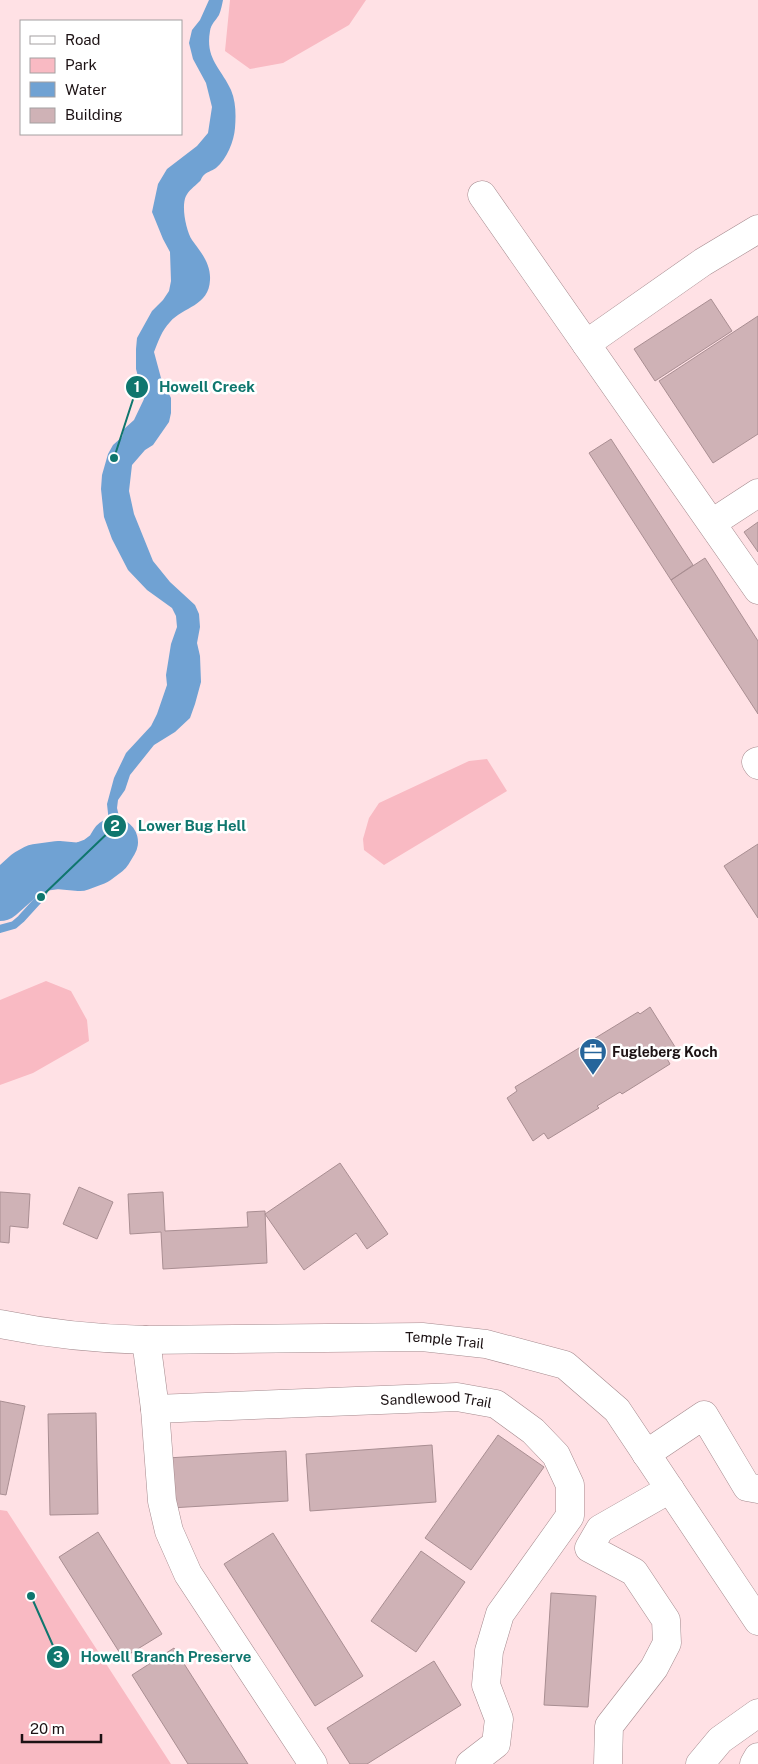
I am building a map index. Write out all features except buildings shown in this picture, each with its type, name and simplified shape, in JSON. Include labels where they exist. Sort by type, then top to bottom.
[{"type":"street","points":[[482,195],[758,590]]},
{"type":"street","points":[[586,344],[702,262],[758,229]]},
{"type":"street","points":[[712,523],[758,494]]},
{"type":"street","name":"Temple Trail","points":[[0,1324],[56,1334],[104,1339],[422,1337],[486,1344],[565,1365],[617,1410],[758,1621]]},
{"type":"street","points":[[146,1340],[162,1501],[169,1531],[188,1574],[313,1764]]},
{"type":"street","name":"Sandlewood Trail","points":[[154,1409],[457,1397],[496,1404],[533,1431],[556,1455],[570,1485],[570,1516],[500,1614],[488,1652],[486,1684],[499,1718],[496,1744],[470,1764]]},
{"type":"street","points":[[646,1454],[704,1415],[747,1487],[758,1489]]},
{"type":"street","points":[[608,1764],[609,1726],[654,1668],[667,1643],[666,1620],[634,1572],[589,1548],[600,1529],[670,1489]]},
{"type":"street","points":[[700,1764],[720,1740],[758,1714]]},
{"type":"street","points":[[754,1764],[758,1757]]},
{"type":"green space","points":[[230,0],[366,0],[349,25],[283,63],[250,69],[225,51]]},
{"type":"green space","points":[[487,759],[507,791],[384,865],[364,850],[363,839],[369,818],[379,803],[469,761]]},
{"type":"green space","points":[[46,981],[71,991],[87,1020],[89,1041],[33,1073],[0,1085],[0,1000]]},
{"type":"green space","points":[[0,1510],[7,1511],[171,1764],[0,1764]]},
{"type":"water","points":[[209,0],[223,0],[219,15],[212,24],[209,41],[215,63],[233,95],[235,123],[231,144],[223,160],[216,168],[204,175],[200,182],[189,192],[184,206],[188,231],[205,258],[209,269],[209,289],[200,301],[175,317],[160,336],[154,352],[161,378],[171,398],[171,413],[169,422],[153,445],[145,450],[132,465],[129,491],[134,514],[153,561],[170,582],[195,605],[199,614],[200,627],[197,643],[200,656],[201,682],[190,718],[175,732],[154,745],[130,775],[125,790],[118,800],[117,808],[122,829],[120,847],[101,864],[87,872],[77,876],[64,876],[62,868],[59,867],[58,863],[92,855],[106,847],[110,832],[107,804],[114,778],[126,753],[151,726],[157,714],[167,685],[166,675],[171,644],[177,627],[176,616],[172,608],[147,590],[128,570],[112,539],[104,517],[101,489],[102,475],[108,454],[113,445],[122,437],[124,429],[134,420],[144,399],[136,369],[137,338],[152,311],[169,291],[171,281],[170,252],[152,212],[158,184],[167,169],[197,146],[208,133],[212,107],[206,83],[193,59],[189,43],[192,30],[200,20]]},
{"type":"waterway","points":[[0,897],[27,873],[36,868],[58,865],[80,867],[96,861],[108,852],[114,842]]},
{"type":"waterway","points":[[0,929],[14,925],[21,919],[41,897],[48,882],[55,876],[61,873],[73,872]]},
{"type":"place","name":"Howell Creek","points":[[114,458]]},
{"type":"place","name":"Lower Bug Hell","points":[[41,897]]},
{"type":"place","name":"Fugleberg Koch","points":[[593,1076]]},
{"type":"place","name":"Howell Branch Preserve","points":[[31,1596]]}]
